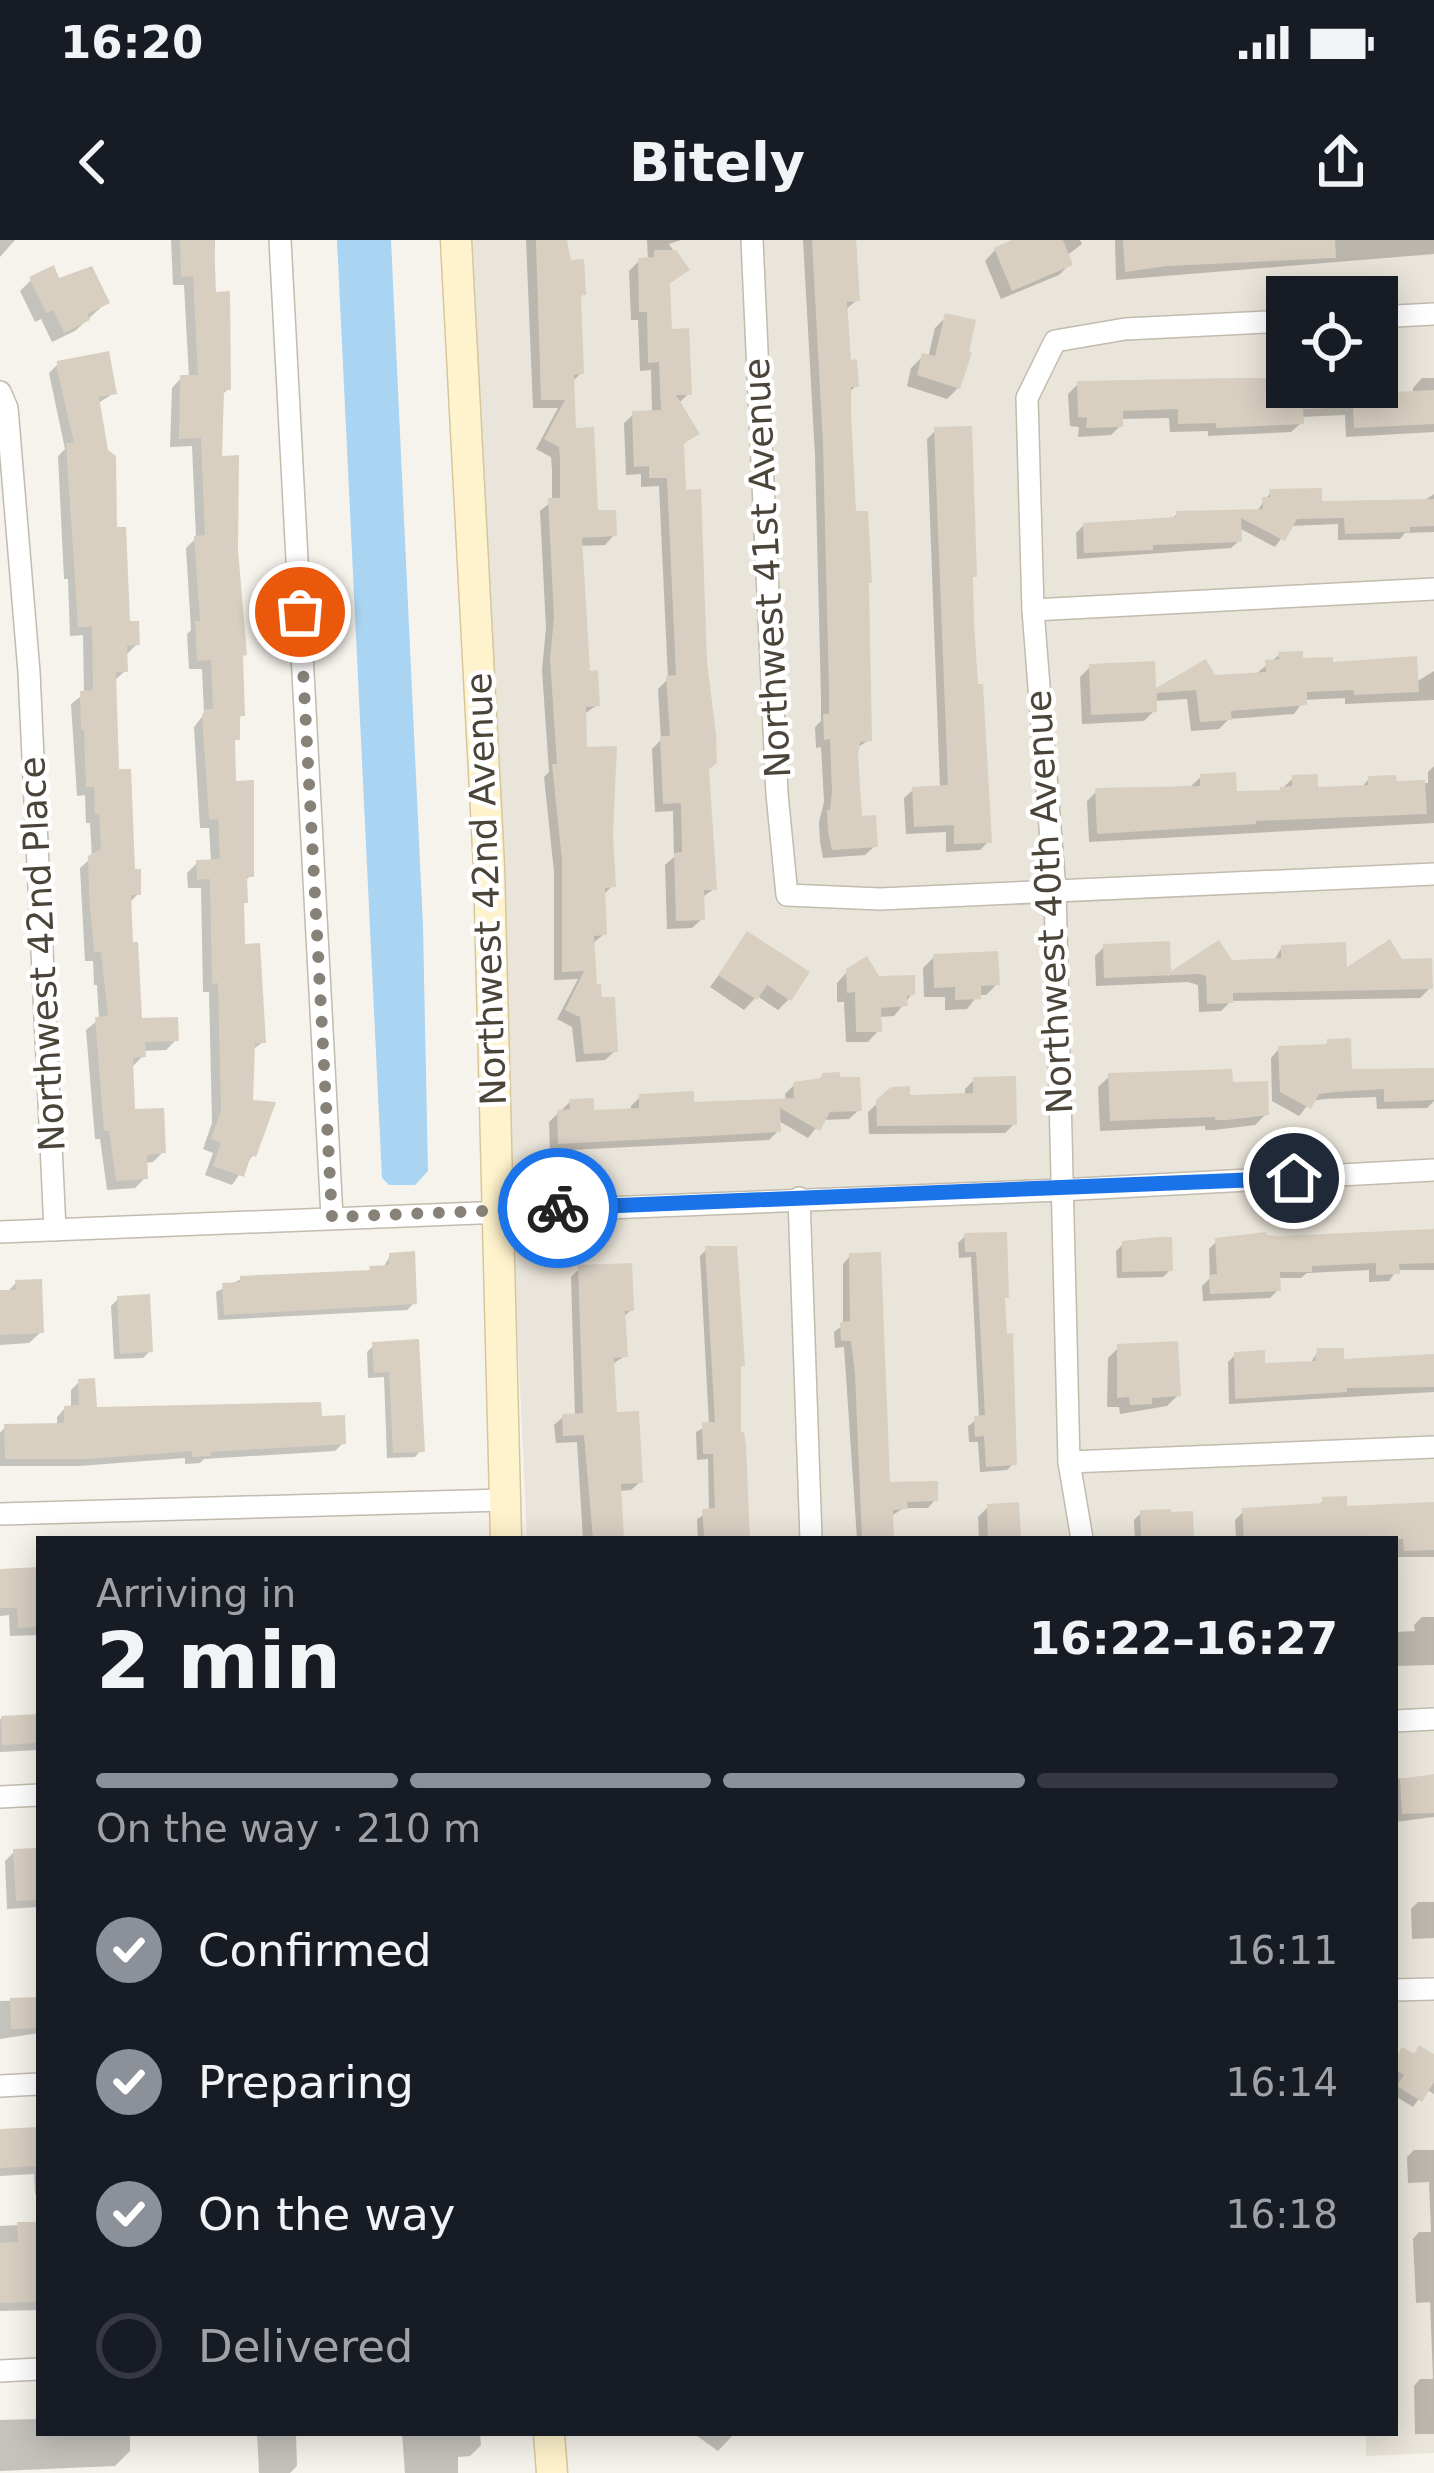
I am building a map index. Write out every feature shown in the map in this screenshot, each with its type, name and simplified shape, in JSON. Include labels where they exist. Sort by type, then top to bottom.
[{"type":"street","points":[[280,240],[332,1217]]},
{"type":"street","name":"Northwest 42nd Avenue","points":[[456,240],[489,867],[506,1536]]},
{"type":"street","name":"Northwest 41st Avenue","points":[[752,240],[777,794],[787,895],[880,899],[1055,891]]},
{"type":"street","points":[[1398,316],[1434,314]]},
{"type":"street","name":"Northwest 40th Avenue","points":[[1082,1536],[1070,1462],[1055,891],[1033,610],[1027,398],[1055,341],[1125,329],[1266,322]]},
{"type":"street","name":"Northwest 42nd Place","points":[[0,392],[7,408],[29,672],[56,1230]]},
{"type":"street","points":[[1033,610],[1434,589]]},
{"type":"street","points":[[1055,891],[1434,874]]},
{"type":"street","points":[[0,1232],[1060,1190],[1434,1170]]},
{"type":"street","points":[[799,1198],[811,1536]]},
{"type":"street","points":[[1070,1462],[1434,1448]]},
{"type":"street","points":[[0,1514],[503,1501]]},
{"type":"street","points":[[1398,1720],[1434,1719]]},
{"type":"street","points":[[0,1797],[36,1796]]},
{"type":"street","points":[[1398,1990],[1434,1989]]},
{"type":"street","points":[[0,2086],[36,2084]]},
{"type":"street","points":[[0,2371],[36,2369]]},
{"type":"street","points":[[549,2436],[552,2473]]},
{"type":"shaded area","points":[[467,240],[1434,240],[1434,2453],[1366,2456],[1366,2436],[1398,2436],[1398,1536],[527,1536]]},
{"type":"water","points":[[337,240],[391,240],[423,927],[428,1171],[415,1185],[389,1185],[382,1178]]},
{"type":"building","points":[[180,240],[214,240],[216,292],[230,291],[231,390],[224,390],[222,456],[239,455],[238,550],[247,655],[243,656],[245,716],[240,716],[240,740],[235,740],[236,781],[254,780],[254,877],[247,877],[245,944],[260,943],[266,1043],[255,1043],[253,1100],[276,1102],[244,1177],[213,1166],[221,1143],[211,1139],[221,1111],[218,983],[212,984],[210,879],[197,880],[196,860],[220,859],[218,819],[209,820],[202,715],[205,709],[213,709],[211,660],[197,661],[195,621],[200,621],[194,536],[205,535],[201,438],[179,439],[180,375],[198,375],[193,276],[181,277]]},
{"type":"building","points":[[536,240],[567,240],[571,260],[584,259],[584,374],[574,375],[576,428],[594,427],[598,510],[616,510],[617,536],[582,538],[590,671],[598,670],[600,706],[586,707],[587,747],[617,746],[616,887],[605,888],[607,935],[594,936],[597,984],[601,984],[602,997],[615,997],[618,1052],[584,1054],[580,1017],[565,1010],[584,971],[562,972],[562,861],[552,764],[557,764],[548,498],[560,498],[560,459],[559,447],[544,439],[565,400],[541,400]]},
{"type":"building","points":[[812,240],[856,240],[860,301],[847,302],[851,360],[857,359],[859,387],[851,387],[851,413],[856,511],[868,511],[872,583],[872,741],[860,742],[858,756],[862,816],[876,815],[878,847],[832,850],[828,831],[832,791],[830,739],[824,740],[823,714],[829,714],[829,688],[823,445]]},
{"type":"building","points":[[1012,240],[1063,240],[1073,265],[1012,291],[994,248]]},
{"type":"building","points":[[1123,240],[1335,240],[1336,258],[1125,272]]},
{"type":"building","points":[[654,250],[676,250],[690,270],[670,283],[672,329],[689,328],[692,395],[676,395],[700,434],[684,443],[686,490],[701,489],[707,662],[716,734],[717,763],[709,769],[717,890],[704,890],[705,920],[676,921],[674,853],[682,852],[681,803],[663,804],[660,736],[670,736],[666,676],[676,675],[667,478],[649,478],[649,466],[634,467],[632,411],[661,410],[659,362],[648,363],[647,312],[639,312],[638,258],[654,257]]},
{"type":"building","points":[[54,265],[59,278],[92,266],[110,303],[64,333],[53,310],[46,313],[29,277]]},
{"type":"building","points":[[945,313],[976,320],[960,389],[917,375],[922,353],[935,356]]},
{"type":"building","points":[[109,351],[117,394],[99,397],[108,450],[116,456],[117,527],[126,527],[130,621],[139,621],[140,645],[127,646],[128,672],[116,672],[119,769],[131,769],[135,869],[141,869],[141,895],[131,895],[133,942],[138,942],[142,1018],[178,1017],[179,1041],[145,1042],[146,1057],[133,1058],[135,1109],[164,1108],[166,1153],[147,1155],[148,1179],[116,1181],[109,1131],[104,1131],[95,1017],[108,1016],[101,952],[94,952],[89,894],[88,856],[101,849],[99,814],[95,814],[94,787],[86,787],[81,730],[80,691],[93,690],[92,627],[78,627],[66,443],[74,443],[57,369],[57,361]]},
{"type":"building","points":[[1266,378],[1266,408],[1328,408],[1303,409],[1304,424],[1216,428],[1216,423],[1178,424],[1178,409],[1123,411],[1123,427],[1086,428],[1087,418],[1078,417],[1077,381]]},
{"type":"building","points":[[1434,390],[1434,424],[1354,428],[1353,408],[1398,408],[1398,392]]},
{"type":"building","points":[[972,426],[974,623],[978,684],[983,684],[992,843],[954,844],[954,825],[914,827],[912,787],[948,785],[934,427]]},
{"type":"building","points":[[1322,488],[1322,501],[1434,499],[1434,526],[1410,527],[1410,532],[1345,534],[1344,518],[1297,519],[1285,541],[1241,518],[1242,542],[1084,553],[1083,523],[1176,517],[1176,511],[1263,509],[1262,497],[1270,497],[1269,489]]},
{"type":"building","points":[[1303,651],[1303,658],[1333,657],[1333,662],[1417,656],[1419,692],[1307,692],[1307,705],[1231,711],[1232,720],[1200,722],[1196,690],[1157,693],[1157,712],[1091,715],[1089,664],[1155,661],[1156,688],[1206,659],[1215,675],[1266,672],[1265,660],[1279,659],[1278,652]]},
{"type":"building","points":[[1236,772],[1237,791],[1280,790],[1292,786],[1292,775],[1318,774],[1318,787],[1368,785],[1368,776],[1425,780],[1427,814],[1097,834],[1095,788],[1200,786],[1200,774]]},
{"type":"building","points":[[747,931],[810,972],[791,1001],[767,985],[757,1000],[718,975]]},
{"type":"building","points":[[1390,939],[1402,959],[1432,958],[1433,989],[1233,993],[1233,1003],[1207,1004],[1206,976],[1199,974],[1104,978],[1103,944],[1170,941],[1171,971],[1219,940],[1232,960],[1281,958],[1281,945],[1346,942],[1347,967]]},
{"type":"building","points":[[998,951],[1000,985],[981,986],[981,999],[955,1000],[955,987],[934,988],[933,954]]},
{"type":"building","points":[[867,956],[879,976],[915,975],[915,995],[907,996],[908,1006],[881,1008],[882,1032],[856,1032],[855,992],[847,993],[846,969]]},
{"type":"building","points":[[1351,1038],[1352,1069],[1434,1068],[1434,1100],[1384,1102],[1384,1089],[1336,1092],[1319,1094],[1311,1109],[1280,1092],[1278,1046]]},
{"type":"building","points":[[1232,1069],[1233,1082],[1268,1081],[1269,1115],[1110,1121],[1108,1073]]},
{"type":"building","points":[[840,1072],[840,1077],[860,1077],[862,1111],[830,1112],[820,1131],[780,1108],[781,1132],[558,1144],[557,1110],[570,1109],[569,1099],[594,1098],[594,1110],[639,1108],[639,1094],[694,1091],[694,1102],[794,1098],[793,1082]]},
{"type":"building","points":[[1016,1076],[1017,1125],[877,1126],[876,1100],[891,1087],[910,1086],[910,1095],[973,1093],[973,1077]]},
{"type":"building","points":[[1434,1229],[1434,1263],[1399,1264],[1400,1274],[1376,1275],[1376,1263],[1312,1266],[1312,1272],[1280,1272],[1281,1291],[1210,1294],[1209,1275],[1217,1274],[1215,1238],[1266,1232],[1278,1236]]},
{"type":"building","points":[[1007,1232],[1009,1298],[1005,1298],[1007,1334],[1013,1333],[1017,1465],[986,1467],[984,1436],[975,1437],[974,1416],[985,1415],[976,1252],[965,1252],[964,1233]]},
{"type":"building","points":[[1172,1237],[1173,1271],[1122,1272],[1122,1241]]},
{"type":"building","points":[[705,1246],[737,1246],[745,1366],[741,1366],[741,1432],[746,1446],[750,1536],[704,1536],[702,1509],[715,1508],[713,1454],[703,1454],[702,1422],[715,1422]]},
{"type":"building","points":[[415,1251],[417,1304],[224,1315],[222,1283],[240,1282],[240,1276],[370,1270],[369,1266],[389,1265],[389,1253]]},
{"type":"building","points":[[881,1252],[890,1482],[938,1481],[938,1501],[907,1502],[908,1509],[893,1510],[894,1536],[862,1536],[855,1374],[851,1341],[841,1341],[840,1322],[850,1321],[849,1253]]},
{"type":"building","points":[[632,1263],[634,1311],[625,1311],[628,1357],[614,1358],[617,1412],[639,1411],[643,1483],[621,1484],[624,1536],[593,1536],[584,1435],[563,1436],[562,1414],[583,1413],[578,1265]]},
{"type":"building","points":[[42,1279],[44,1333],[0,1335],[0,1290],[16,1290],[15,1280]]},
{"type":"building","points":[[150,1294],[153,1352],[120,1354],[117,1296]]},
{"type":"building","points":[[419,1339],[425,1452],[393,1453],[389,1372],[374,1373],[372,1342]]},
{"type":"building","points":[[1178,1341],[1181,1396],[1130,1405],[1129,1397],[1117,1398],[1117,1344]]},
{"type":"building","points":[[1317,1348],[1344,1348],[1344,1359],[1434,1354],[1434,1387],[1347,1388],[1347,1392],[1235,1399],[1234,1352],[1265,1350],[1265,1363],[1315,1361]]},
{"type":"building","points":[[95,1378],[97,1407],[321,1402],[322,1416],[345,1415],[346,1444],[192,1457],[192,1451],[5,1459],[4,1424],[64,1423],[64,1406],[79,1405],[78,1379]]},
{"type":"building","points":[[1347,1496],[1347,1506],[1434,1502],[1434,1550],[1404,1551],[1398,1536],[1244,1536],[1242,1508],[1323,1503],[1322,1497]]},
{"type":"building","points":[[1019,1502],[1021,1536],[988,1536],[987,1504]]},
{"type":"building","points":[[1140,1510],[1193,1511],[1194,1536],[1141,1536]]},
{"type":"building","points":[[36,1567],[36,1627],[18,1628],[17,1608],[0,1608],[0,1569]]},
{"type":"building","points":[[36,1714],[36,1743],[2,1745],[1,1716]]},
{"type":"building","points":[[1434,1774],[1434,1813],[1402,1814],[1400,1779]]},
{"type":"building","points":[[36,1848],[36,1900],[16,1901],[13,1849]]},
{"type":"building","points":[[36,1997],[36,2028],[11,2029],[10,1998]]},
{"type":"building","points":[[1419,2045],[1434,2054],[1434,2082],[1422,2102],[1398,2087],[1404,2075],[1398,2071],[1398,2054],[1402,2047],[1414,2054]]},
{"type":"building","points":[[36,2127],[36,2166],[0,2168],[0,2129]]},
{"type":"building","points":[[17,2222],[36,2222],[36,2302],[0,2303],[0,2243],[18,2242]]},
{"type":"way so far","points":[[300,612],[332,1217],[558,1208]]},
{"type":"route","points":[[558,1208],[1294,1178]]}]
